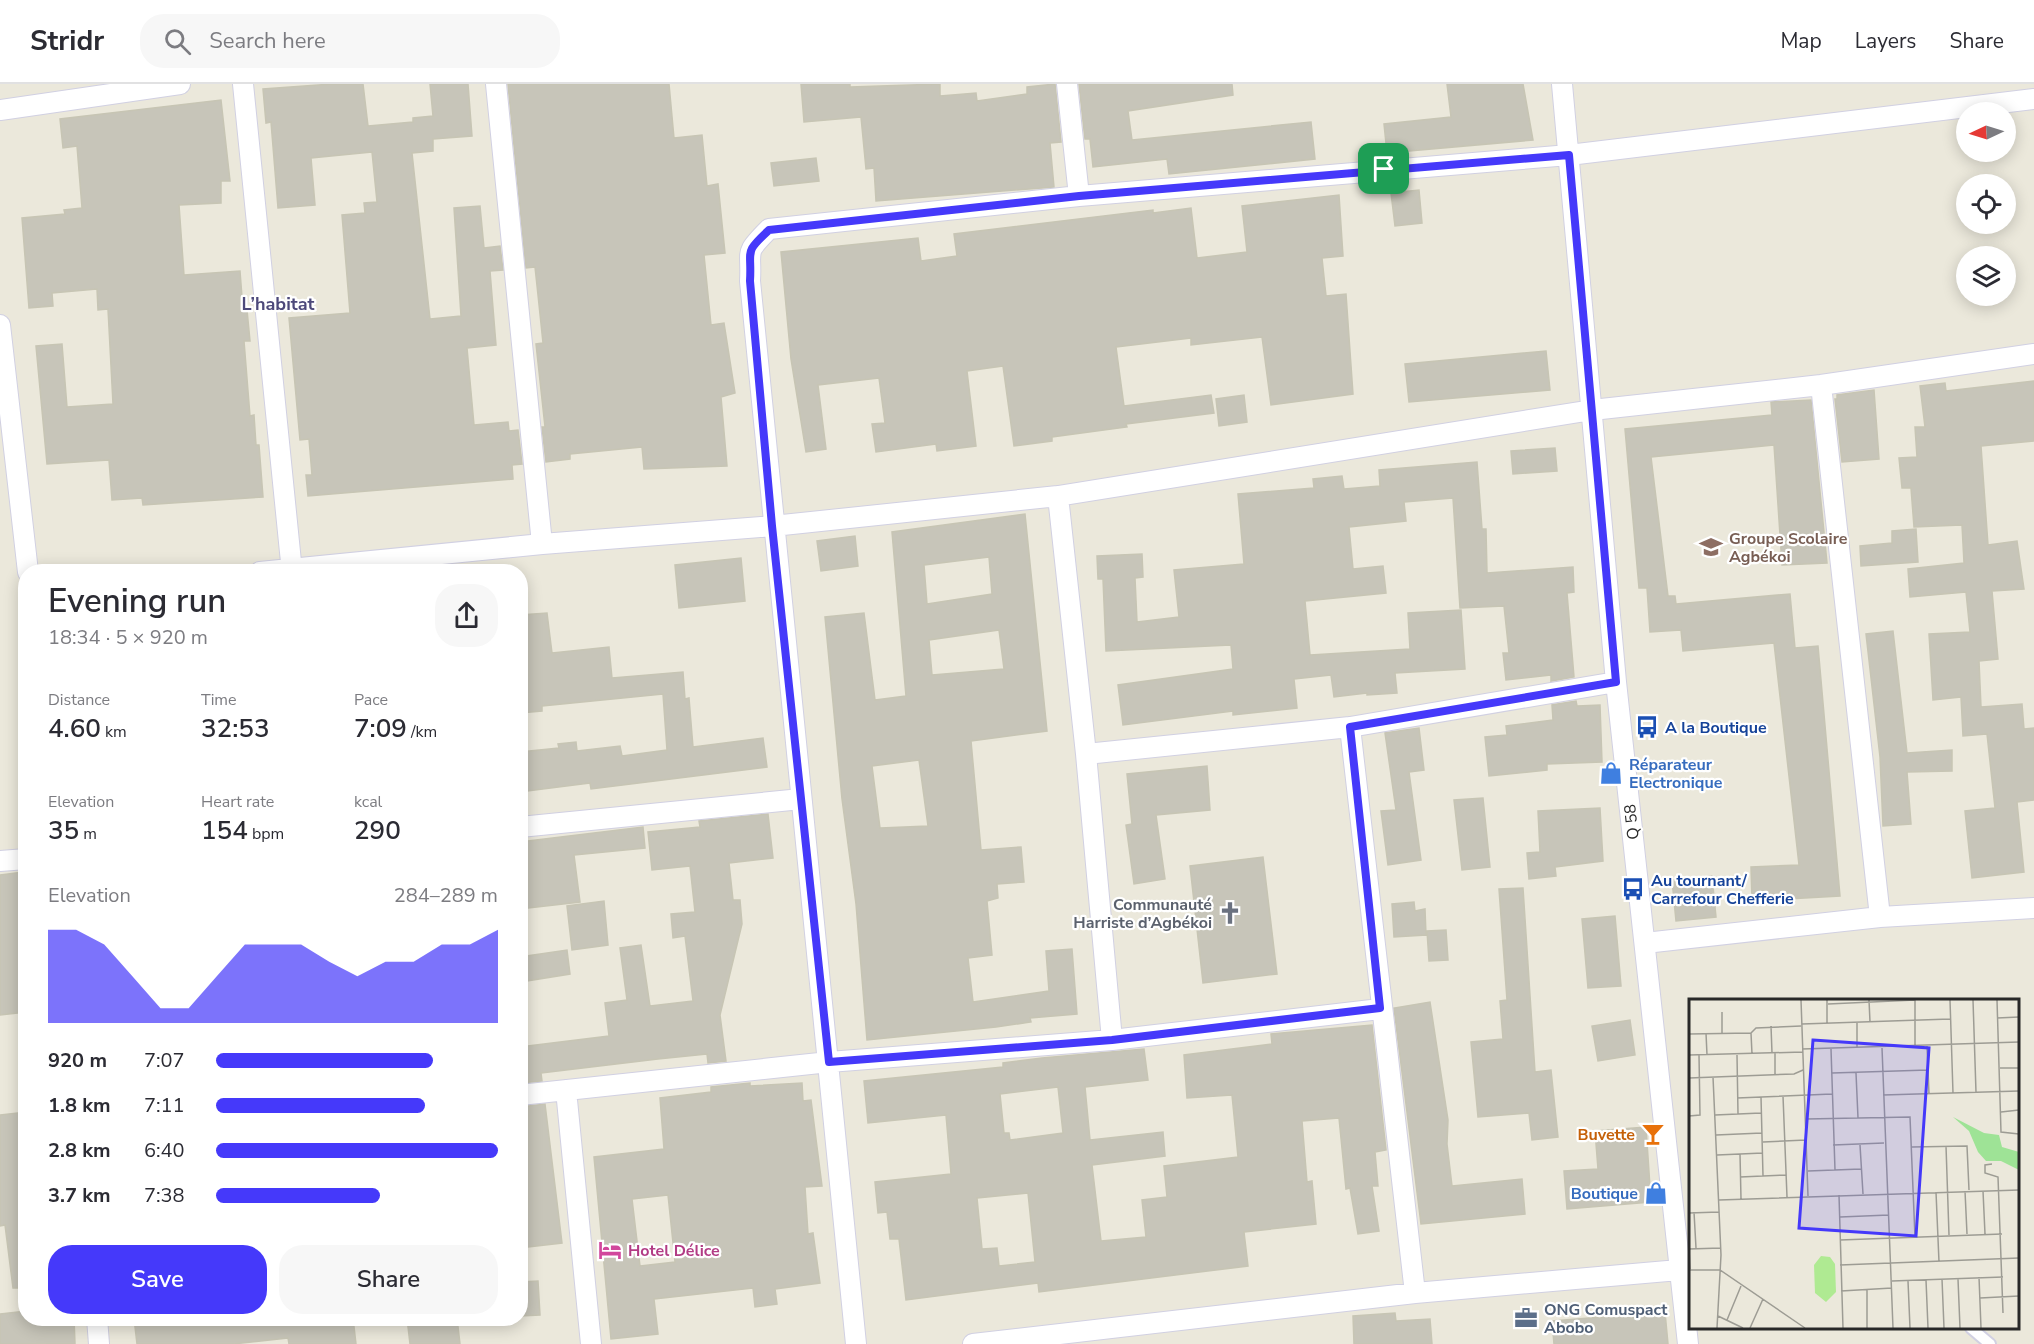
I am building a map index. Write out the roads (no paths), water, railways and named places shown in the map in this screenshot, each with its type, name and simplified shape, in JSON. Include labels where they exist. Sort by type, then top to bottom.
[{"type":"street","points":[[0,110],[180,84]]},
{"type":"street","points":[[243,84],[291,564]]},
{"type":"street","points":[[496,84],[543,544]]},
{"type":"street","points":[[1067,84],[1079,196]]},
{"type":"street","name":"Q 58","points":[[1562,84],[1616,682],[1688,1344]]},
{"type":"street","points":[[856,1344],[829,1062],[772,526],[748,255],[756,242],[769,230],[1079,196],[1569,155],[2034,99]]},
{"type":"street","points":[[0,325],[27,564]]},
{"type":"street","points":[[350,564],[543,544],[772,526],[1058,496],[1592,410],[1821,385],[2034,354]]},
{"type":"street","points":[[1821,385],[1880,918]]},
{"type":"street","points":[[1058,496],[1086,754],[1112,1040]]},
{"type":"street","points":[[1086,754],[1350,727],[1616,682]]},
{"type":"street","points":[[1350,727],[1380,1008],[1415,1293]]},
{"type":"street","points":[[528,827],[801,799]]},
{"type":"street","points":[[0,861],[18,860]]},
{"type":"street","points":[[1645,944],[1880,918],[2034,908]]},
{"type":"street","points":[[528,1094],[829,1062],[1112,1040],[1380,1008]]},
{"type":"street","points":[[566,1090],[591,1344]]},
{"type":"street","points":[[972,1344],[1079,1337],[1415,1293],[1679,1270]]},
{"type":"street","points":[[98,1326],[99,1344]]},
{"type":"lane","points":[[1972,1329],[1990,1344]]},
{"type":"place","name":"Groupe Scolaire Agbékoi","points":[[1711,547]]},
{"type":"place","name":"A la Boutique","points":[[1647,727]]},
{"type":"place","name":"Réparateur Electronique","points":[[1611,773]]},
{"type":"place","name":"Au tournant/ Carrefour Chefferie","points":[[1633,889]]},
{"type":"place","name":"Communauté Harriste d’Agbékoi","points":[[1230,913]]},
{"type":"place","name":"Buvette","points":[[1653,1134]]},
{"type":"place","name":"Boutique","points":[[1656,1193]]},
{"type":"place","name":"Hotel Délice","points":[[610,1250]]},
{"type":"place","name":"ONG Comuspact Abobo","points":[[1526,1318]]},
{"type":"district","name":"L’habitat","points":[[278,304]]}]
